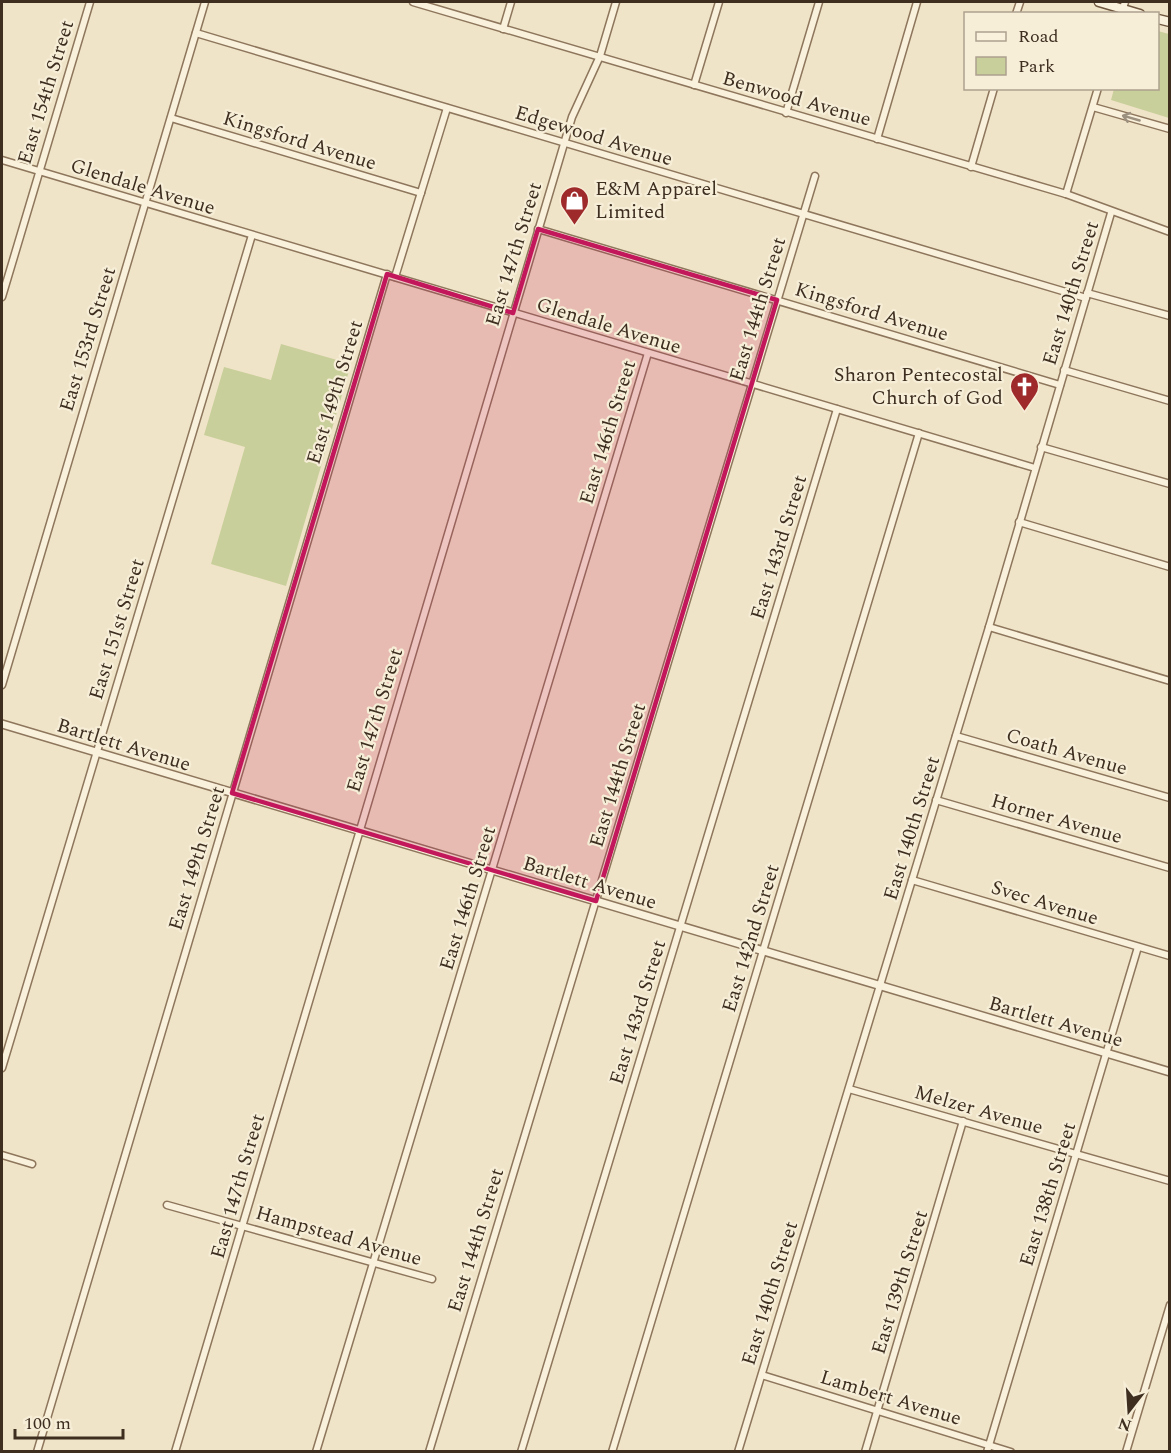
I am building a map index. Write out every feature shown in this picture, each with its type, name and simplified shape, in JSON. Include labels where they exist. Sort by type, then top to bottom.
[{"type":"main road","points":[[1099,2],[1123,8]]},
{"type":"street","name":"East 154th Street","points":[[2,297],[90,2]]},
{"type":"street","name":"East 153rd Street","points":[[2,686],[205,2]]},
{"type":"street","name":"Benwood Avenue","points":[[414,2],[1066,194],[1111,213],[1170,232]]},
{"type":"street","points":[[503,29],[511,2]]},
{"type":"street","name":"East 147th Street","points":[[175,1452],[564,143],[572,117],[600,56],[616,2]]},
{"type":"street","points":[[694,85],[719,2]]},
{"type":"street","points":[[786,113],[819,2]]},
{"type":"street","points":[[877,139],[917,2]]},
{"type":"street","name":"Edgewood Avenue","points":[[196,33],[803,214],[1087,296],[1170,316]]},
{"type":"street","points":[[971,167],[993,90]]},
{"type":"street","points":[[1066,194],[1097,90]]},
{"type":"street","points":[[1092,107],[1170,129]]},
{"type":"street","points":[[395,277],[447,108]]},
{"type":"street","name":"Kingsford Avenue","points":[[171,118],[421,193]]},
{"type":"street","name":"Glendale Avenue","points":[[2,160],[1035,468]]},
{"type":"street","name":"East 144th Street","points":[[429,1452],[815,176]]},
{"type":"street","name":"East 140th Street","points":[[738,1452],[989,627],[1111,213]]},
{"type":"street","name":"Kingsford Avenue","points":[[538,229],[1060,385]]},
{"type":"street","name":"East 151st Street","points":[[2,1068],[252,235]]},
{"type":"street","name":"East 149th Street","points":[[37,1452],[387,274]]},
{"type":"street","name":"East 146th Street","points":[[316,1452],[648,353]]},
{"type":"street","points":[[1064,370],[1170,400]]},
{"type":"street","name":"East 143rd Street","points":[[521,1452],[837,409]]},
{"type":"street","name":"East 142nd Street","points":[[612,1452],[919,434]]},
{"type":"street","points":[[1041,447],[1170,484]]},
{"type":"street","points":[[1019,522],[1170,567]]},
{"type":"street","points":[[989,627],[1170,681]]},
{"type":"street","name":"Bartlett Avenue","points":[[2,724],[1170,1072]]},
{"type":"street","name":"Coath Avenue","points":[[956,736],[1170,798]]},
{"type":"street","name":"Horner Avenue","points":[[936,800],[1170,868]]},
{"type":"street","name":"Svec Avenue","points":[[912,880],[1170,957]]},
{"type":"street","name":"East 138th Street","points":[[988,1448],[1138,947]]},
{"type":"street","name":"Melzer Avenue","points":[[849,1089],[1170,1181]]},
{"type":"street","name":"East 139th Street","points":[[865,1452],[963,1122]]},
{"type":"street","points":[[2,1155],[32,1164]]},
{"type":"street","name":"Hampstead Avenue","points":[[167,1205],[243,1224],[432,1280]]},
{"type":"street","points":[[1126,1452],[1170,1305]]},
{"type":"street","name":"Lambert Avenue","points":[[762,1375],[988,1448],[1011,1452]]},
{"type":"highlighted area","points":[[538,229],[777,300],[596,901],[232,793],[387,274],[513,313]]},
{"type":"green space","points":[[1159,31],[1169,34],[1169,118],[1111,100],[1114,90],[1159,90]]},
{"type":"green space","points":[[281,344],[351,364],[286,586],[211,564],[245,447],[204,435],[224,367],[271,380]]},
{"type":"place","name":"E&M Apparel Limited","points":[[574,226]]},
{"type":"place","name":"Sharon Pentecostal Church of God","points":[[1024,412]]}]
